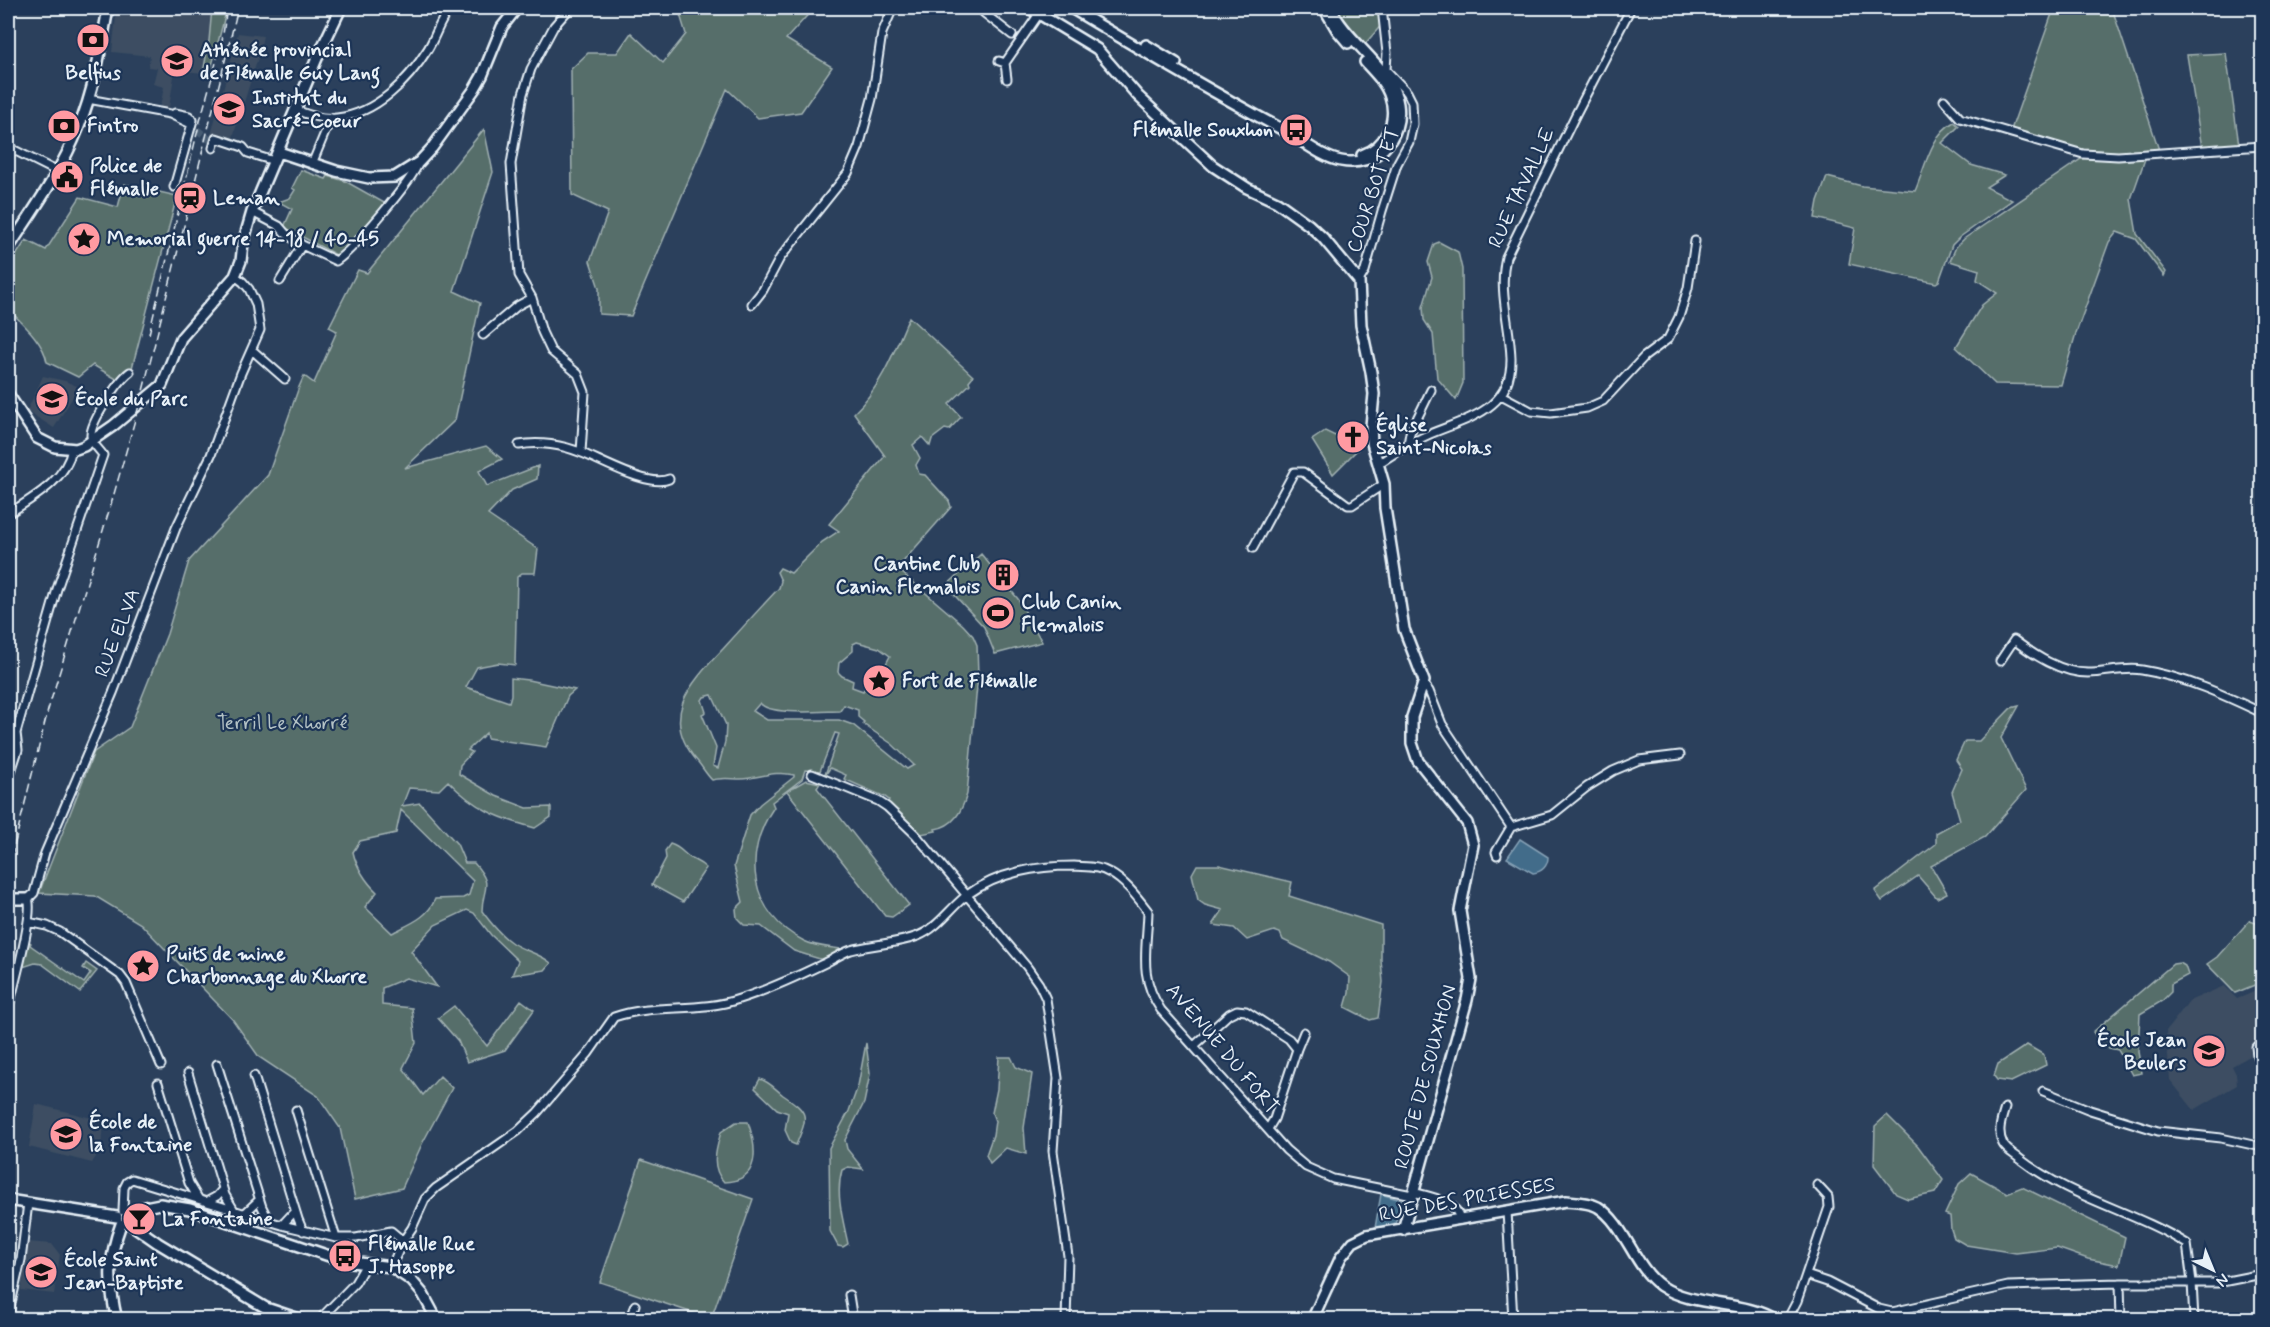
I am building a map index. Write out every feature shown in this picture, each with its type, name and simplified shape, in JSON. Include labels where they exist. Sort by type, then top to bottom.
[{"type":"street","points":[[8,249],[58,172],[79,129],[100,50],[108,8]]},
{"type":"street","points":[[8,394],[38,438],[56,447],[76,450],[92,441],[162,386],[181,338],[235,276],[241,261],[243,243],[252,212],[318,56],[341,8]]},
{"type":"street","points":[[296,110],[331,118],[346,116],[376,104],[404,82],[429,46],[450,8]]},
{"type":"street","points":[[215,146],[276,156],[369,178],[395,177],[419,162],[432,148],[474,90],[502,27],[517,8]]},
{"type":"street","points":[[570,8],[554,26],[531,69],[523,94],[511,164],[519,275],[532,298],[542,332],[551,351],[578,375],[585,392],[580,452]]},
{"type":"street","points":[[752,304],[763,290],[780,258],[848,173],[859,147],[872,99],[882,33],[893,8]]},
{"type":"street","points":[[981,8],[984,13],[1012,35]]},
{"type":"street","points":[[1029,8],[1097,50],[1138,96],[1213,166],[1248,188],[1277,202],[1309,225],[1359,281],[1361,325],[1374,394],[1372,443],[1384,484],[1385,508],[1404,629],[1424,685],[1429,691],[1442,724],[1511,827]]},
{"type":"street","points":[[1071,8],[1322,153],[1342,161],[1360,162],[1379,154],[1392,138],[1398,122],[1398,102],[1388,80],[1341,26],[1331,8]]},
{"type":"street","points":[[1083,8],[1323,150],[1342,157],[1358,156],[1374,149],[1387,134],[1392,120],[1392,103],[1383,83],[1336,30],[1324,8]]},
{"type":"street","name":"COUR BOTTET","points":[[1359,281],[1368,262],[1375,231],[1397,164],[1409,142],[1413,124],[1412,102],[1407,92],[1386,70],[1387,53],[1382,8]]},
{"type":"street","name":"RUE TAVALLE","points":[[1501,395],[1506,384],[1511,359],[1503,286],[1506,257],[1631,8]]},
{"type":"street","points":[[1007,80],[1002,62],[1039,14]]},
{"type":"street","points":[[88,99],[170,114],[182,114],[193,120],[174,187]]},
{"type":"street","points":[[1944,99],[1960,118],[2083,154],[2118,156],[2262,146]]},
{"type":"street","points":[[170,114],[189,123]]},
{"type":"street","points":[[312,164],[331,118]]},
{"type":"street","points":[[8,147],[58,172]]},
{"type":"street","points":[[252,212],[279,226],[302,245],[336,261],[402,188],[416,170],[419,162]]},
{"type":"street","points":[[395,177],[402,188]]},
{"type":"street","points":[[1378,464],[1408,444],[1480,415],[1501,395],[1531,411],[1551,413],[1587,408],[1603,401],[1644,357],[1668,339],[1680,317],[1688,288],[1695,241]]},
{"type":"street","points":[[280,281],[302,245]]},
{"type":"street","name":"RUE ELVA","points":[[8,1011],[28,922],[30,904],[28,899],[34,893],[45,853],[108,704],[176,528],[211,455],[241,373],[260,330],[256,304],[243,282],[235,276]]},
{"type":"street","points":[[483,335],[517,306],[532,298]]},
{"type":"street","points":[[252,350],[285,379]]},
{"type":"street","points":[[8,781],[18,750],[16,733],[57,589],[103,455],[90,437],[94,424],[119,383],[130,372]]},
{"type":"street","points":[[1408,444],[1410,433],[1431,390]]},
{"type":"street","points":[[519,445],[540,443],[580,452],[627,473],[661,482],[669,479]]},
{"type":"street","points":[[8,514],[50,485],[67,464],[72,449]]},
{"type":"street","points":[[1252,548],[1294,472],[1303,472],[1348,505],[1352,505],[1384,484]]},
{"type":"street","points":[[2000,661],[2014,640],[2044,660],[2068,669],[2088,673],[2141,669],[2203,685],[2262,713]]},
{"type":"street","name":"ROUTE DE SOUXHON","points":[[1403,1230],[1471,979],[1460,911],[1473,845],[1467,823],[1418,761],[1412,743],[1412,717],[1424,685]]},
{"type":"street","points":[[8,729],[16,733]]},
{"type":"street","points":[[1497,855],[1496,852],[1511,827],[1551,815],[1587,787],[1613,771],[1639,760],[1680,755]]},
{"type":"street","points":[[812,774],[878,801],[887,807],[916,835],[1027,967],[1046,999],[1058,1078],[1053,1151],[1068,1256],[1066,1320]]},
{"type":"street","name":"AVENUE DU FORT","points":[[403,1241],[411,1231],[425,1199],[436,1188],[518,1131],[537,1113],[582,1061],[614,1017],[659,1009],[713,1005],[742,999],[849,951],[918,936],[933,927],[967,896],[990,881],[1045,866],[1092,867],[1110,873],[1129,889],[1148,911],[1145,968],[1149,988],[1161,1010],[1286,1150],[1306,1167],[1333,1179],[1412,1194],[1452,1205],[1458,1210],[1460,1220]]},
{"type":"street","points":[[8,899],[28,899]]},
{"type":"street","points":[[28,922],[56,929],[120,975],[161,1065]]},
{"type":"street","points":[[1194,1046],[1228,1014],[1237,1010],[1246,1011],[1289,1039],[1297,1049]]},
{"type":"street","points":[[1268,1129],[1274,1119],[1304,1032]]},
{"type":"street","points":[[2262,1041],[2255,1051],[2262,1059]]},
{"type":"street","points":[[217,1064],[259,1200],[270,1221]]},
{"type":"street","points":[[188,1073],[223,1189],[234,1210]]},
{"type":"street","points":[[254,1076],[303,1231]]},
{"type":"street","points":[[158,1083],[190,1187],[198,1198]]},
{"type":"street","points":[[2043,1090],[2090,1110],[2158,1131],[2221,1137],[2262,1147]]},
{"type":"street","points":[[2005,1108],[1999,1130],[2003,1146],[2065,1188],[2150,1224],[2187,1244],[2192,1282],[2193,1320]]},
{"type":"street","points":[[296,1110],[336,1238]]},
{"type":"street","points":[[172,1190],[187,1175]]},
{"type":"street","points":[[117,1320],[109,1275],[113,1252],[124,1218],[124,1188],[132,1179],[282,1225],[336,1238],[356,1238],[387,1230],[394,1232],[403,1241],[391,1267]]},
{"type":"street","points":[[1777,1320],[1787,1320],[1797,1301],[1829,1204],[1826,1194],[1817,1185]]},
{"type":"street","points":[[208,1201],[223,1189]]},
{"type":"street","points":[[8,1200],[124,1218],[158,1244],[266,1308],[302,1320]]},
{"type":"street","points":[[245,1213],[259,1200]]},
{"type":"street","name":"RUE DES PRIESSES","points":[[1312,1320],[1341,1257],[1353,1242],[1367,1235],[1566,1201],[1583,1202],[1598,1207],[1612,1221],[1649,1276],[1662,1286],[1681,1296],[1758,1312],[1777,1320]]},
{"type":"street","points":[[8,1316],[21,1260],[28,1203]]},
{"type":"street","points":[[124,1218],[140,1208],[160,1204],[190,1209],[344,1261],[391,1267],[412,1281],[423,1294],[437,1320]]},
{"type":"street","points":[[282,1225],[295,1211]]},
{"type":"street","points":[[1507,1211],[1513,1320]]},
{"type":"street","points":[[315,1233],[326,1227],[330,1220]]},
{"type":"street","points":[[319,1320],[355,1283],[366,1264]]},
{"type":"street","points":[[1806,1275],[1879,1309],[1892,1312],[1998,1288],[2120,1283],[2217,1283],[2262,1274]]},
{"type":"street","points":[[2120,1283],[2121,1320]]},
{"type":"street","points":[[849,1295],[853,1320]]},
{"type":"street","points":[[629,1320],[635,1305]]},
{"type":"shaded area","name":"Athénée provincial de Flémalle Guy Lang","points":[[117,8],[212,8],[203,73],[175,70],[169,108],[160,107],[164,87],[153,84],[157,68],[148,67],[150,56],[112,52]]},
{"type":"shaded area","name":"Institut du Sacré-Coeur","points":[[238,33],[263,36],[232,140],[211,135]]},
{"type":"shaded area","name":"École du Parc","points":[[43,376],[79,387],[54,428],[27,411]]},
{"type":"shaded area","points":[[1520,839],[1548,857],[1546,866],[1542,870],[1533,873],[1507,858]]},
{"type":"shaded area","name":"École Jean Beulers","points":[[2224,986],[2237,999],[2261,989],[2262,1037],[2251,1046],[2250,1056],[2232,1066],[2236,1074],[2237,1085],[2194,1110],[2170,1080],[2166,1031],[2189,1001]]},
{"type":"shaded area","name":"École de la Fontaine","points":[[36,1104],[103,1121],[101,1149],[92,1163],[29,1147]]},
{"type":"shaded area","points":[[1381,1194],[1401,1200],[1395,1224],[1375,1228]]},
{"type":"shaded area","name":"École Saint Jean-Baptiste","points":[[28,1242],[52,1244],[60,1255],[54,1294],[21,1290]]},
{"type":"green space","points":[[212,8],[227,8],[210,73],[203,73],[209,41]]},
{"type":"green space","points":[[678,8],[814,8],[786,39],[832,67],[801,112],[758,118],[727,89],[631,316],[599,314],[599,288],[590,261],[608,212],[572,195],[571,69],[588,53],[617,53],[631,33],[663,63],[686,34]]},
{"type":"green space","points":[[1336,8],[1382,8],[1384,22],[1364,45]]},
{"type":"green space","points":[[2054,8],[2112,8],[2159,150],[2116,154],[2084,151],[2011,130]]},
{"type":"green space","points":[[2226,53],[2239,145],[2202,148],[2187,55]]},
{"type":"green space","points":[[1954,122],[1959,126],[1942,143],[1971,165],[2005,175],[1986,187],[2012,200],[1952,245],[1939,281],[1936,283],[1849,264],[1855,228],[1815,218],[1818,201],[1827,177],[1862,186],[1915,191],[1934,143],[1946,127]]},
{"type":"green space","name":"Terril Le Xhorré","points":[[484,129],[493,172],[454,291],[480,303],[455,420],[405,468],[486,446],[502,459],[479,471],[487,486],[538,466],[537,479],[512,490],[488,515],[538,549],[535,573],[522,573],[517,577],[515,665],[498,663],[477,667],[466,687],[509,702],[511,678],[575,690],[568,696],[546,747],[487,738],[486,733],[468,750],[472,752],[460,765],[459,774],[496,796],[527,808],[551,807],[551,817],[535,828],[478,806],[448,781],[439,790],[409,788],[402,806],[420,803],[457,844],[465,863],[474,863],[484,877],[486,887],[482,911],[492,924],[512,943],[551,963],[545,970],[512,975],[518,961],[491,935],[474,913],[467,910],[435,925],[411,951],[437,987],[406,978],[382,988],[382,1005],[412,1008],[416,1043],[403,1068],[423,1095],[440,1076],[452,1088],[402,1188],[355,1199],[340,1128],[318,1096],[259,1057],[233,1020],[141,924],[95,896],[39,893],[94,752],[130,727],[167,634],[189,561],[268,475],[304,376],[314,383],[337,331],[329,327],[358,270],[367,273]],"holes":[[[401,810],[473,881],[469,895],[463,898],[435,899],[423,916],[392,933],[365,907],[377,892],[362,873],[353,852],[360,841],[396,833]]]},
{"type":"green space","points":[[2146,156],[2131,199],[2137,234],[2166,272],[2164,276],[2136,239],[2117,232],[2109,242],[2076,333],[2061,385],[1995,384],[1956,347],[1982,305],[1997,293],[1977,280],[1979,270],[1950,261],[1956,247],[1965,238],[2081,159]]},
{"type":"green space","points":[[301,170],[326,179],[328,176],[345,181],[386,204],[338,256],[284,227],[292,209],[279,202],[290,198]]},
{"type":"green space","points":[[124,184],[177,196],[132,368],[118,380],[93,365],[78,377],[47,362],[37,340],[8,309],[8,268],[26,240],[46,250],[80,197],[118,207]]},
{"type":"green space","points":[[1439,242],[1458,252],[1462,269],[1463,383],[1456,400],[1437,378],[1433,334],[1424,320],[1423,307],[1432,277],[1428,262],[1434,244]]},
{"type":"green space","points":[[909,317],[973,376],[969,381],[970,384],[949,404],[961,417],[949,430],[945,429],[932,439],[930,446],[922,437],[913,445],[920,458],[916,465],[919,474],[925,475],[949,501],[951,507],[901,564],[904,568],[900,571],[963,625],[973,636],[977,645],[978,675],[967,794],[960,812],[952,821],[935,829],[936,831],[916,835],[887,807],[821,778],[826,772],[839,734],[835,733],[820,771],[805,770],[802,779],[772,802],[774,807],[757,844],[756,881],[762,899],[772,915],[786,929],[804,941],[815,945],[849,951],[823,960],[794,951],[761,926],[744,925],[737,918],[736,909],[743,902],[734,866],[750,815],[794,775],[780,773],[741,779],[712,780],[686,746],[680,730],[680,716],[683,702],[700,675],[779,588],[781,581],[777,572],[780,568],[791,573],[822,542],[839,531],[829,524],[885,456],[854,413],[872,393],[879,381]],"holes":[[[857,642],[879,648],[890,656],[886,664],[888,682],[882,690],[866,686],[863,691],[852,687],[853,681],[838,672],[839,663],[853,651],[853,644]],[[712,695],[726,725],[725,742],[718,768],[713,766],[716,748],[702,714],[706,712],[702,700]],[[760,703],[774,710],[797,712],[840,711],[844,705],[858,710],[858,717],[864,722],[863,724],[892,744],[914,765],[907,769],[853,725],[839,720],[767,720],[753,711]],[[830,768],[846,775],[844,779],[889,800],[887,804],[828,777],[826,774]]]},
{"type":"green space","points":[[1356,423],[1358,429],[1355,432],[1353,430],[1346,439],[1344,438],[1341,442],[1342,448],[1345,450],[1353,444],[1360,434],[1364,443],[1333,474],[1312,440],[1325,431],[1335,436]]},
{"type":"green space","name":"Club Canin Flemalois","points":[[981,554],[1018,599],[1042,642],[995,654],[984,627],[946,586]]},
{"type":"green space","points":[[2019,706],[2001,738],[2026,790],[1985,837],[1931,866],[1947,893],[1937,898],[1918,876],[1882,901],[1875,891],[1936,844],[1936,833],[1960,820],[1952,792],[1962,769],[1956,760],[1965,741],[1979,741],[2011,708]]},
{"type":"green space","points":[[806,780],[820,783],[817,788],[909,905],[892,917],[885,916],[787,791]]},
{"type":"green space","points":[[670,844],[706,868],[683,902],[652,885],[666,858],[665,851]]},
{"type":"green space","points":[[1197,865],[1219,865],[1292,882],[1289,896],[1381,925],[1383,982],[1378,1018],[1370,1020],[1345,1007],[1350,977],[1329,962],[1283,940],[1280,933],[1274,931],[1247,940],[1234,928],[1213,925],[1223,910],[1205,905],[1198,900],[1192,874]]},
{"type":"green space","points":[[2250,920],[2262,924],[2262,982],[2235,993],[2207,964],[2217,957]]},
{"type":"green space","points":[[28,941],[30,945],[84,983],[91,973],[83,968],[86,963],[97,971],[80,992],[42,964],[35,963],[23,967]]},
{"type":"green space","points":[[2180,963],[2185,966],[2188,975],[2171,984],[2171,992],[2162,1001],[2140,1014],[2138,1052],[2142,1073],[2132,1075],[2118,1050],[2105,1047],[2093,1032],[2173,964]]},
{"type":"green space","points":[[521,1000],[534,1010],[505,1050],[467,1062],[458,1041],[438,1018],[454,1006],[487,1046]]},
{"type":"green space","points":[[866,1043],[870,1074],[864,1103],[845,1140],[847,1149],[863,1169],[848,1167],[842,1170],[839,1188],[848,1244],[843,1247],[838,1246],[830,1231],[829,1148],[849,1111],[858,1086]]},
{"type":"green space","points":[[2027,1045],[2044,1055],[2046,1065],[2011,1082],[1997,1080],[1994,1076],[1998,1064]]},
{"type":"green space","points":[[999,1057],[1011,1057],[1016,1067],[1032,1074],[1024,1128],[1026,1154],[1006,1148],[990,1163],[986,1155],[995,1121],[992,1113],[997,1089]]},
{"type":"green space","points":[[760,1079],[770,1084],[802,1111],[803,1127],[796,1145],[791,1143],[785,1130],[788,1113],[777,1109],[755,1088]]},
{"type":"green space","points":[[1887,1115],[1918,1146],[1943,1180],[1935,1193],[1908,1199],[1896,1194],[1874,1165],[1875,1126]]},
{"type":"green space","points":[[736,1122],[748,1122],[753,1142],[753,1161],[745,1176],[724,1182],[717,1170],[716,1152],[721,1132]]},
{"type":"green space","points":[[641,1160],[753,1199],[711,1319],[600,1282]]},
{"type":"green space","points":[[1971,1173],[2007,1193],[2022,1187],[2125,1237],[2119,1265],[2088,1259],[2057,1248],[2016,1253],[1966,1245],[1954,1238],[1950,1216],[1945,1214],[1959,1184]]},
{"type":"tunnel","points":[[189,123],[210,140],[218,143]]},
{"type":"railway","points":[[149,334],[200,121],[222,41],[227,8]]},
{"type":"railway","points":[[8,871],[48,710],[142,395],[238,8]]},
{"type":"place","name":"Belfius","points":[[93,40]]},
{"type":"place","name":"Athénée provincial de Flémalle Guy Lang","points":[[177,61]]},
{"type":"place","name":"Institut du Sacré-Coeur","points":[[229,109]]},
{"type":"place","name":"Fintro","points":[[64,126]]},
{"type":"place","name":"Flémalle Souxhon","points":[[1296,130]]},
{"type":"place","name":"Police de Flémalle","points":[[67,177]]},
{"type":"place","name":"Leman","points":[[190,198]]},
{"type":"place","name":"Memorial guerre 14-18 / 40-45","points":[[84,239]]},
{"type":"place","name":"École du Parc","points":[[52,399]]},
{"type":"place","name":"Église Saint-Nicolas","points":[[1353,437]]},
{"type":"place","name":"Cantine Club Canin Flemalois","points":[[1003,575]]},
{"type":"place","name":"Club Canin Flemalois","points":[[998,613]]},
{"type":"place","name":"Fort de Flémalle","points":[[879,681]]},
{"type":"place","name":"Puits de mine Charbonnage du Xhorre","points":[[143,966]]},
{"type":"place","name":"École Jean Beulers","points":[[2209,1051]]},
{"type":"place","name":"École de la Fontaine","points":[[66,1134]]},
{"type":"place","name":"La Fontaine","points":[[139,1219]]},
{"type":"place","name":"Flémalle Rue J. Hasoppe","points":[[345,1256]]},
{"type":"place","name":"École Saint Jean-Baptiste","points":[[41,1272]]}]
